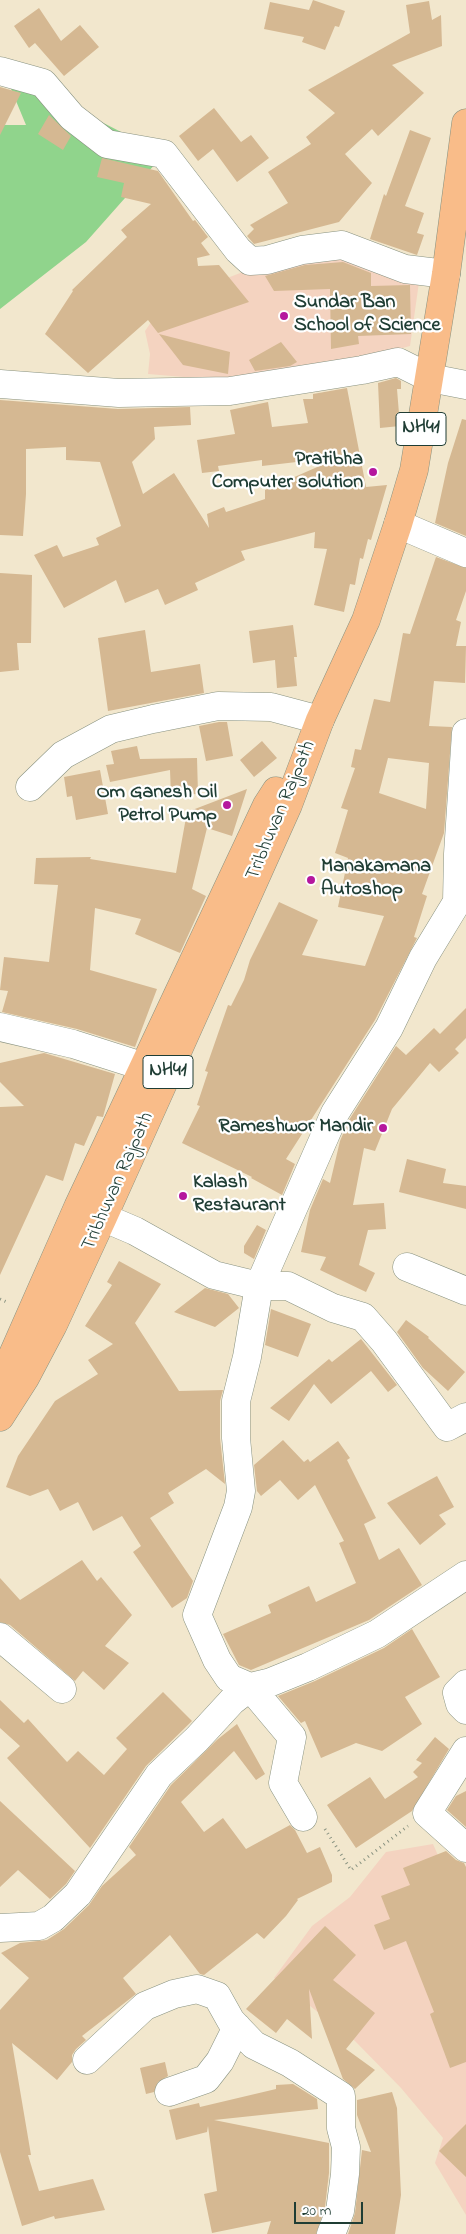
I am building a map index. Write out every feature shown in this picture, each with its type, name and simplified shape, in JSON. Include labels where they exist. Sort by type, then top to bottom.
[{"type":"highway","name":"Tribhuvan Rajpath","points":[[0,1417],[53,1325],[103,1217],[156,1070],[267,805],[320,720],[366,620],[414,470],[446,274],[466,123]]},
{"type":"highway","name":"Tribhuvan Rajpath","points":[[0,1390],[6,1368],[78,1207],[156,1070]]},
{"type":"street","points":[[0,71],[42,83],[72,117],[107,144],[164,154],[238,250],[250,261],[267,260],[302,250],[342,245],[405,269],[446,274]]},
{"type":"street","points":[[0,384],[118,393],[230,391],[362,370],[398,362],[430,378],[466,385]]},
{"type":"street","points":[[398,524],[466,553]]},
{"type":"street","points":[[30,787],[64,755],[111,729],[153,719],[218,706],[271,706],[320,720]]},
{"type":"street","points":[[312,1819],[283,1783],[292,1738],[250,1687],[229,1678],[217,1660],[198,1615],[238,1507],[241,1490],[236,1438],[236,1401],[248,1357],[259,1286],[335,1113],[390,1028],[422,958],[457,902],[458,854],[466,733]]},
{"type":"street","points":[[0,1027],[73,1044],[156,1070]]},
{"type":"street","points":[[78,1207],[135,1231],[214,1275],[259,1286],[288,1286],[333,1308],[363,1317],[384,1341],[447,1427],[466,1417]]},
{"type":"street","points":[[407,1267],[466,1291]]},
{"type":"street","points":[[0,1928],[39,1926],[53,1918],[78,1894],[159,1775],[232,1701],[250,1687],[271,1682],[308,1667],[377,1634],[466,1575]]},
{"type":"street","points":[[0,1637],[62,1689]]},
{"type":"street","points":[[466,1684],[457,1693],[460,1704],[466,1710]]},
{"type":"street","points":[[466,1751],[427,1813],[466,1848]]},
{"type":"street","points":[[88,2060],[145,2006],[174,1994],[197,1989],[217,1996],[231,2021],[254,2045],[290,2063],[341,2096],[341,2128],[346,2147],[345,2174],[340,2211],[331,2234]]},
{"type":"street","points":[[169,2092],[206,2079],[220,2061],[237,2027]]},
{"type":"path","points":[[312,1819],[351,1870],[420,1815],[427,1813]]},
{"type":"shaded area","name":"Sundar Ban School of Science","points":[[336,256],[420,275],[410,346],[312,372],[256,383],[148,374],[150,354],[145,331],[165,302],[248,270]]},
{"type":"shaded area","points":[[433,1844],[466,1919],[466,2215],[435,2163],[443,2138],[401,2088],[355,2041],[274,1978],[312,1926],[350,1897],[386,1852]]},
{"type":"green space","points":[[4,72],[164,154],[86,242],[0,309],[0,125],[26,125]]},
{"type":"building","points":[[313,0],[345,11],[339,27],[335,26],[325,50],[302,42],[304,37],[264,29],[270,2],[309,10]]},
{"type":"building","points":[[429,1],[432,20],[441,15],[442,46],[392,65],[424,93],[378,136],[372,129],[345,154],[372,183],[339,222],[254,244],[247,236],[254,229],[250,225],[288,203],[268,172],[311,144],[306,137],[335,113],[308,90],[410,33],[406,5]]},
{"type":"building","points":[[39,8],[61,41],[80,25],[99,47],[64,76],[35,43],[29,48],[14,26]]},
{"type":"building","points":[[0,87],[21,93],[0,135]]},
{"type":"building","points":[[214,108],[241,142],[251,135],[269,158],[237,182],[213,149],[198,161],[179,136]]},
{"type":"building","points":[[49,115],[71,136],[63,150],[38,134]]},
{"type":"building","points":[[410,130],[431,138],[405,206],[424,213],[417,233],[424,235],[417,255],[370,239],[384,194],[386,196]]},
{"type":"building","points":[[102,158],[158,171],[193,221],[195,220],[208,237],[201,243],[210,255],[197,258],[198,266],[219,265],[249,302],[158,333],[148,320],[88,373],[45,334],[72,290],[127,237],[121,230],[151,204],[121,197],[124,183],[97,177]]},
{"type":"building","points":[[343,262],[371,273],[371,286],[410,285],[411,334],[358,336],[359,344],[331,349],[330,289],[274,291],[265,276],[305,265]]},
{"type":"building","points":[[159,334],[230,352],[228,374],[183,365]]},
{"type":"building","points":[[281,342],[297,362],[290,366],[255,371],[249,360]]},
{"type":"building","points":[[396,378],[401,381],[401,389],[397,389],[400,426],[380,428],[378,383]]},
{"type":"building","points":[[347,388],[366,487],[387,485],[371,540],[368,539],[363,559],[360,558],[355,585],[350,584],[344,612],[314,605],[327,549],[314,548],[315,532],[241,551],[245,560],[195,583],[198,590],[165,605],[158,589],[125,603],[116,580],[64,608],[34,555],[57,545],[63,557],[99,545],[96,538],[121,526],[100,462],[66,460],[66,447],[26,449],[26,494],[23,536],[0,535],[0,400],[118,409],[190,407],[191,425],[154,427],[155,439],[132,462],[143,494],[174,473],[209,528],[207,514],[224,507],[226,512],[265,499],[265,490],[340,457],[262,466],[262,460],[218,466],[219,471],[202,473],[197,440],[235,434],[230,410],[268,402],[272,427],[308,423],[303,399],[313,399],[313,394]]},
{"type":"building","points":[[462,419],[466,420],[466,536],[435,523],[448,463]]},
{"type":"building","points":[[436,557],[466,568],[466,591],[456,620],[461,622],[456,646],[466,646],[465,683],[434,681],[429,726],[452,727],[444,833],[422,894],[427,896],[414,937],[417,938],[375,1020],[286,1159],[295,1164],[282,1195],[252,1177],[182,1143],[200,1106],[197,1105],[208,1072],[205,1071],[228,1005],[231,1006],[244,980],[250,960],[279,902],[318,920],[302,955],[365,966],[384,916],[338,907],[348,858],[335,853],[348,810],[341,808],[355,768],[351,767],[355,749],[361,750],[374,699],[390,702],[403,633],[410,634]],"holes":[[[388,758],[429,763],[426,809],[379,793]]]},
{"type":"building","points":[[0,573],[32,575],[31,643],[17,643],[19,670],[0,672]]},
{"type":"building","points":[[293,625],[297,657],[294,657],[297,686],[277,688],[275,660],[253,663],[249,631]]},
{"type":"building","points":[[145,630],[151,672],[200,664],[204,693],[108,711],[98,638]]},
{"type":"building","points":[[227,722],[233,756],[206,761],[199,726]]},
{"type":"building","points":[[262,741],[277,758],[254,777],[240,760]]},
{"type":"building","points":[[137,746],[140,759],[197,758],[198,794],[171,795],[170,770],[110,782],[106,765],[114,764],[111,751]]},
{"type":"building","points":[[100,770],[108,814],[76,820],[72,796],[67,797],[64,777]]},
{"type":"building","points":[[247,789],[232,836],[207,828],[192,889],[206,896],[180,953],[135,934],[141,919],[95,908],[90,970],[157,989],[135,1047],[77,1029],[2,1012],[8,991],[0,990],[4,957],[49,962],[58,885],[34,884],[36,858],[91,857],[90,859],[176,873],[187,812]]},
{"type":"building","points":[[466,1008],[466,1038],[455,1049],[459,1053],[439,1072],[430,1063],[392,1109],[375,1151],[364,1148],[353,1205],[384,1203],[386,1229],[368,1230],[359,1265],[375,1273],[366,1292],[320,1270],[326,1257],[301,1252],[310,1210],[323,1179],[330,1183],[340,1141],[349,1120],[396,1046],[406,1055],[434,1028],[440,1034]]},
{"type":"building","points":[[44,1053],[115,1074],[103,1117],[97,1116],[84,1146],[75,1143],[63,1181],[46,1175],[0,1275],[0,1107],[24,1106],[0,1082],[0,1063]]},
{"type":"building","points":[[407,1159],[446,1169],[443,1183],[466,1186],[466,1209],[399,1192]]},
{"type":"building","points":[[257,1225],[266,1230],[254,1259],[244,1253],[244,1246]]},
{"type":"building","points":[[119,1261],[161,1284],[135,1323],[179,1391],[223,1390],[220,1401],[220,1438],[225,1484],[206,1469],[168,1493],[174,1503],[150,1518],[193,1581],[187,1598],[172,1608],[133,1552],[141,1546],[122,1516],[93,1531],[78,1502],[60,1511],[48,1489],[30,1496],[6,1487],[18,1456],[55,1401],[98,1374],[88,1360],[113,1344],[85,1326],[112,1285],[107,1282]]},
{"type":"building","points":[[205,1288],[228,1294],[239,1308],[215,1327],[174,1312]]},
{"type":"building","points":[[271,1309],[311,1324],[298,1357],[265,1345]]},
{"type":"building","points":[[406,1320],[429,1337],[465,1372],[448,1391],[423,1368],[397,1332]]},
{"type":"building","points":[[361,1339],[397,1385],[388,1392],[371,1371],[331,1404],[314,1384],[289,1421],[270,1408],[329,1359],[332,1362]]},
{"type":"building","points":[[283,1440],[304,1462],[308,1459],[310,1462],[338,1441],[350,1458],[347,1460],[376,1518],[364,1524],[379,1560],[399,1548],[422,1585],[369,1620],[251,1670],[239,1665],[223,1634],[271,1613],[268,1605],[309,1586],[316,1602],[356,1583],[339,1543],[344,1541],[315,1485],[298,1500],[280,1480],[261,1496],[257,1491],[254,1465]]},
{"type":"building","points":[[437,1476],[454,1507],[439,1515],[446,1524],[420,1545],[387,1503]]},
{"type":"building","points":[[82,1560],[97,1581],[101,1577],[132,1615],[105,1646],[129,1663],[104,1690],[83,1671],[75,1681],[10,1625],[0,1622],[0,1578],[20,1600]]},
{"type":"building","points":[[412,1629],[440,1677],[405,1697],[422,1724],[382,1751],[356,1743],[321,1758],[305,1721],[301,1723],[278,1696],[315,1681],[384,1648]]},
{"type":"building","points":[[163,1692],[192,1721],[146,1766],[90,1848],[7,1758],[20,1746],[0,1728],[0,1700],[24,1723],[28,1719],[67,1762],[78,1751],[104,1775],[127,1749],[116,1738]]},
{"type":"building","points":[[237,1724],[265,1774],[256,1780],[234,1751],[181,1802],[204,1832],[223,1818],[246,1849],[290,1825],[295,1830],[307,1853],[320,1847],[332,1875],[332,1882],[297,1899],[286,1916],[264,1939],[257,1933],[204,1975],[200,1974],[170,1935],[123,1978],[136,1994],[82,2036],[86,2040],[76,2049],[72,2055],[72,2062],[57,2080],[12,2043],[31,2155],[28,2155],[39,2191],[93,2179],[105,2210],[55,2219],[54,2216],[22,2226],[0,2152],[0,2010],[29,1978],[1,1953],[20,1943],[47,1940],[64,1929],[89,1905],[102,1886],[136,1855],[129,1847],[171,1785],[218,1739]]},
{"type":"building","points":[[435,1737],[449,1749],[412,1811],[356,1848],[327,1805],[370,1777],[385,1799],[418,1777],[413,1772],[422,1763],[416,1760]]},
{"type":"building","points":[[466,1791],[466,1827],[447,1810],[456,1796]]},
{"type":"building","points":[[0,1801],[75,1871],[66,1884],[50,1899],[18,1870],[0,1887]]},
{"type":"building","points":[[446,1851],[456,1860],[464,1863],[466,1867],[466,2062],[450,2068],[430,2014],[434,2012],[406,1941],[384,1950],[374,1925],[390,1919],[381,1896],[410,1885],[403,1868]]},
{"type":"building","points":[[325,1926],[356,1955],[333,1980],[375,2013],[346,2049],[375,2070],[355,2089],[343,2079],[309,1989],[312,2039],[287,2019],[276,2033],[246,2009]]},
{"type":"building","points":[[165,2062],[168,2076],[158,2082],[154,2092],[146,2094],[140,2068]]},
{"type":"building","points":[[293,2084],[317,2099],[318,2109],[214,2120],[329,2143],[329,2173],[325,2207],[316,2234],[267,2234],[271,2221],[212,2233],[204,2194],[217,2191],[208,2126],[207,2132],[176,2140],[169,2110],[199,2103],[200,2107],[276,2089],[276,2085]]},
{"type":"building","points":[[392,2092],[397,2108],[401,2195],[395,2234],[348,2234],[355,2213],[362,2150],[371,2152],[357,2115],[357,2100]]},
{"type":"building","points":[[466,2124],[466,2177],[439,2151]]},
{"type":"place","name":"Sundar Ban School of Science","points":[[284,316]]},
{"type":"place","name":"Pratibha Computer solution","points":[[373,472]]},
{"type":"place","name":"Om Ganesh Oil Petrol Pump","points":[[227,805]]},
{"type":"place","name":"Manakamana Autoshop","points":[[311,880]]},
{"type":"place","name":"Rameshwor Mandir","points":[[383,1128]]},
{"type":"place","name":"Kalash Restaurant","points":[[183,1196]]}]
